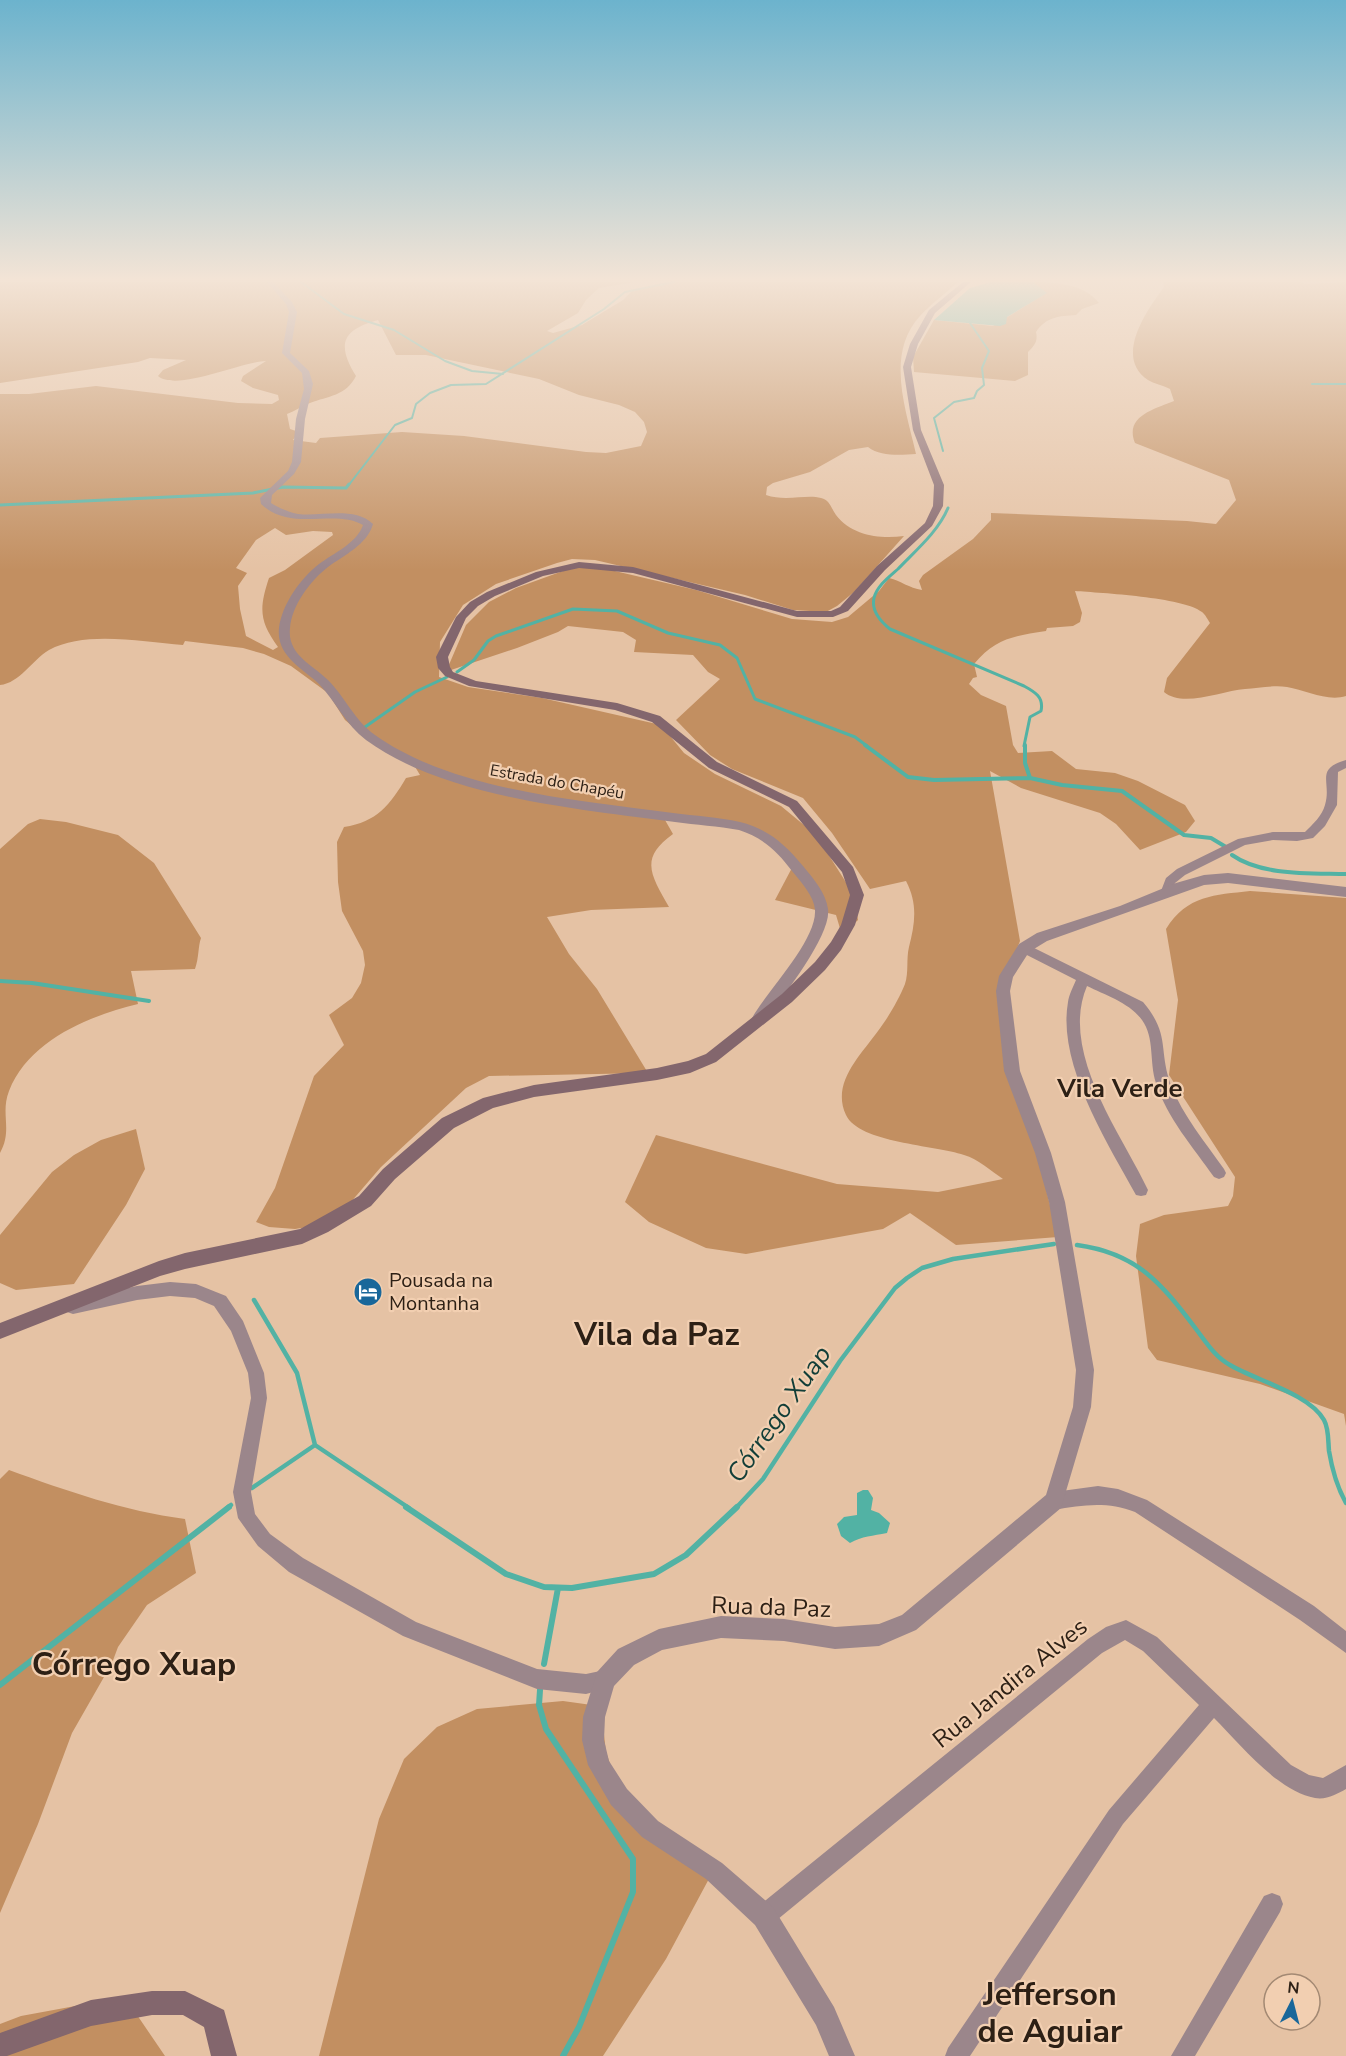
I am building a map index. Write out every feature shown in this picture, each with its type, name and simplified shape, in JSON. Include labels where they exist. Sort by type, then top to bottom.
[{"type":"main road","points":[[0,1331],[185,1261],[302,1236],[342,1216],[365,1201],[389,1174],[448,1123],[489,1103],[534,1091],[690,1067],[711,1058],[727,1048],[787,998],[820,966],[836,946],[848,925],[855,905],[855,886],[848,870],[793,804],[713,765],[656,719],[617,707],[473,684],[449,674],[444,668],[442,657],[461,617],[474,604],[491,594],[540,574],[579,565],[633,570],[797,614],[833,614],[844,609],[881,568],[929,524],[938,506],[939,485],[924,452],[917,429],[909,378]]},
{"type":"main road","points":[[0,2046],[92,2013],[152,2003],[185,2003],[215,2019],[224,2056]]},
{"type":"street","name":"Estrada do Chapéu","points":[[309,378],[296,462],[290,474],[268,493],[265,498],[266,504],[280,512],[301,518],[343,517],[364,521],[368,524],[367,529],[357,541],[320,569],[302,589],[289,610],[284,630],[284,640],[288,650],[328,687],[365,733],[386,747],[447,774],[517,795],[746,826],[768,836],[780,847],[810,885],[822,912],[816,934],[756,1022]]},
{"type":"street","points":[[1167,891],[1170,881],[1180,872],[1242,843],[1273,836],[1310,835],[1321,823],[1331,805],[1332,772],[1336,767],[1346,764]]},
{"type":"street","points":[[1346,892],[1228,878],[1204,880],[1167,891],[1125,909],[1042,937],[1024,948],[1006,976],[1003,991],[1012,1071],[1043,1153],[1057,1202],[1085,1370],[1082,1407],[1054,1501],[1100,1494],[1119,1496],[1141,1506],[1307,1612],[1346,1643]]},
{"type":"street","points":[[1024,948],[1138,1006],[1149,1017],[1156,1030],[1158,1065],[1163,1084],[1218,1173]]},
{"type":"street","points":[[1084,978],[1076,988],[1072,1011],[1081,1066],[1104,1121],[1141,1190]]},
{"type":"street","points":[[38,1315],[137,1293],[170,1289],[196,1291],[220,1301],[237,1326],[256,1374],[260,1398],[245,1466],[242,1492],[247,1518],[264,1540],[296,1565],[410,1629],[537,1679],[586,1684],[605,1680]]},
{"type":"street","name":"Rua da Paz","points":[[842,2056],[825,2016],[764,1916],[714,1871],[650,1829],[619,1797],[599,1766],[593,1740],[594,1717],[605,1680],[626,1657],[659,1640],[721,1627],[784,1630],[835,1638],[879,1635],[909,1623],[1054,1501]]},
{"type":"street","name":"Rua Jandira Alves","points":[[764,1916],[1095,1646],[1113,1634],[1126,1630],[1139,1635],[1284,1773],[1315,1789],[1328,1789],[1346,1775]]},
{"type":"street","points":[[956,2056],[1116,1817],[1212,1705]]},
{"type":"street","points":[[1182,2056],[1272,1904]]},
{"type":"shaded area","points":[[0,378],[33,378],[0,383]]},
{"type":"shaded area","points":[[162,378],[198,378],[179,381]]},
{"type":"shaded area","points":[[242,378],[355,378],[342,391],[287,414],[290,429],[299,432],[293,440],[316,443],[320,438],[402,432],[464,436],[606,453],[641,446],[647,432],[644,422],[635,412],[534,378],[901,378],[916,454],[885,454],[868,447],[849,450],[810,472],[773,483],[767,487],[766,495],[773,497],[824,499],[843,522],[858,532],[885,537],[904,536],[854,592],[826,612],[793,610],[745,595],[595,560],[572,559],[496,584],[463,605],[440,642],[439,677],[468,687],[542,698],[661,725],[684,753],[715,774],[781,806],[816,835],[854,895],[858,920],[842,935],[836,915],[775,900],[794,864],[758,830],[665,820],[673,834],[655,852],[652,868],[669,907],[591,910],[547,917],[569,954],[597,989],[648,1073],[489,1076],[466,1088],[381,1167],[350,1203],[320,1225],[295,1229],[269,1227],[256,1222],[275,1188],[314,1076],[344,1045],[329,1015],[352,998],[361,983],[365,965],[363,951],[342,911],[338,882],[337,842],[344,827],[355,825],[374,816],[388,804],[406,778],[420,775],[411,760],[370,741],[345,720],[328,693],[291,666],[243,648],[185,641],[183,645],[114,639],[80,640],[49,650],[20,676],[0,685],[0,394],[29,394],[96,386],[238,403],[272,404],[279,400],[278,395],[253,388],[241,381]],"holes":[[[275,528],[286,535],[313,531],[332,532],[333,535],[285,570],[269,578],[262,606],[264,622],[278,647],[273,650],[246,636],[238,586],[247,573],[236,568],[256,540]]]},
{"type":"shaded area","points":[[981,378],[1022,378],[1015,381]]},
{"type":"shaded area","points":[[1146,378],[1346,378],[1346,696],[1324,697],[1294,688],[1277,686],[1235,690],[1192,699],[1172,697],[1164,692],[1167,678],[1210,623],[1203,613],[1192,607],[1160,599],[1122,595],[1075,591],[1082,613],[1080,622],[1073,626],[1047,628],[1046,631],[998,643],[974,664],[977,677],[973,678],[969,684],[981,695],[1006,706],[1013,745],[1018,753],[1052,751],[1076,769],[1115,773],[1138,781],[1185,805],[1195,821],[1186,832],[1140,850],[1116,824],[1100,813],[1021,788],[990,771],[1020,941],[1002,986],[1030,1125],[1058,1237],[956,1245],[910,1213],[883,1229],[746,1254],[706,1248],[649,1222],[625,1202],[656,1135],[837,1184],[938,1192],[1003,1179],[979,1162],[964,1155],[899,1142],[866,1132],[846,1115],[842,1103],[845,1081],[856,1060],[882,1026],[905,984],[914,922],[914,906],[910,889],[906,881],[870,889],[832,833],[803,798],[732,769],[710,755],[676,720],[720,679],[708,672],[693,655],[634,652],[636,640],[623,632],[568,626],[517,648],[451,670],[448,667],[466,625],[489,602],[516,588],[574,567],[602,568],[696,590],[792,619],[832,622],[848,617],[879,591],[889,578],[922,590],[919,581],[923,575],[973,539],[991,520],[991,513],[1216,524],[1236,500],[1229,480],[1135,443],[1133,434],[1137,420],[1150,411],[1174,401],[1170,389]]},
{"type":"shaded area","points":[[40,819],[66,822],[118,835],[154,863],[201,938],[195,969],[131,971],[138,1004],[81,1023],[46,1044],[31,1058],[18,1073],[9,1091],[6,1107],[6,1137],[0,1153],[0,849],[28,824]]},
{"type":"shaded area","points":[[1250,891],[1346,898],[1346,1426],[1344,1414],[1260,1384],[1157,1360],[1148,1348],[1136,1256],[1140,1224],[1164,1215],[1228,1206],[1233,1196],[1235,1177],[1169,1075],[1178,1000],[1166,929],[1183,909],[1193,903],[1214,896]]},
{"type":"shaded area","points":[[136,1129],[145,1169],[126,1205],[74,1284],[16,1290],[0,1283],[0,1235],[52,1172],[74,1155],[101,1140]]},
{"type":"shaded area","points":[[9,1470],[118,1506],[185,1519],[196,1573],[147,1605],[118,1647],[112,1663],[72,1733],[38,1824],[0,1913],[0,1479]]},
{"type":"shaded area","points":[[563,1701],[606,1707],[603,1726],[606,1752],[618,1787],[711,1875],[666,1959],[603,2056],[319,2056],[379,1819],[404,1759],[437,1727],[477,1709]]},
{"type":"shaded area","points":[[97,2002],[135,2012],[165,2056],[0,2056],[0,2024],[21,2016]]},
{"type":"water","points":[[868,1490],[873,1498],[871,1510],[879,1513],[890,1523],[887,1533],[850,1543],[841,1536],[837,1524],[844,1517],[857,1515],[857,1493]]},
{"type":"waterway","points":[[348,486],[395,425],[412,418],[416,404],[430,393],[451,385],[486,384],[496,378]]},
{"type":"waterway","points":[[943,451],[934,418],[954,402],[974,398],[977,391],[984,385],[983,378]]},
{"type":"waterway","points":[[1312,384],[1346,384]]},
{"type":"waterway","points":[[0,505],[253,493],[283,487],[346,488],[349,484]]},
{"type":"waterway","points":[[948,508],[932,533],[878,590],[873,603],[875,611],[890,629],[1024,686],[1035,693],[1040,699],[1041,711],[1030,717],[1024,746]]},
{"type":"waterway","points":[[457,672],[474,660],[488,641],[496,636],[573,609],[617,611],[668,633],[720,645],[737,658],[755,699],[855,737],[867,746]]},
{"type":"waterway","points":[[365,727],[415,692],[447,677]]},
{"type":"waterway","points":[[865,745],[908,777],[934,780],[1030,778]]},
{"type":"waterway","points":[[1025,745],[1025,763],[1030,778]]},
{"type":"waterway","points":[[1030,778],[1062,785],[1122,791],[1184,835],[1211,838],[1226,847]]},
{"type":"waterway","points":[[1232,855],[1257,867],[1272,870],[1346,874]]},
{"type":"waterway","name":"Córrego Xuap","points":[[0,981],[32,983],[149,1001]]},
{"type":"waterway","name":"Córrego Xuap","points":[[736,1508],[763,1479],[840,1361],[895,1288],[907,1278],[922,1268],[953,1259],[1054,1244]]},
{"type":"waterway","name":"Córrego Xuap","points":[[1077,1245],[1098,1249],[1132,1263],[1159,1284],[1220,1358],[1241,1371],[1295,1395],[1317,1411],[1326,1424],[1333,1471],[1346,1503]]},
{"type":"waterway","points":[[254,1300],[297,1373],[315,1445]]},
{"type":"waterway","points":[[252,1488],[315,1445]]},
{"type":"waterway","name":"Córrego Xuap","points":[[315,1445],[409,1508]]},
{"type":"waterway","points":[[227,1508],[231,1505]]},
{"type":"waterway","points":[[0,1685],[229,1507]]},
{"type":"waterway","name":"Córrego Xuap","points":[[406,1507],[506,1574],[544,1587],[572,1588],[654,1574],[686,1555],[736,1508]]},
{"type":"waterway","points":[[544,1664],[558,1588]]},
{"type":"waterway","points":[[540,1690],[539,1705],[546,1729],[633,1859],[633,1892],[579,2027],[563,2056]]},
{"type":"place","name":"Pousada na Montanha","points":[[368,1292]]},
{"type":"district","name":"Vila Verde","points":[[1120,1088]]},
{"type":"district","name":"Vila da Paz","points":[[657,1334]]},
{"type":"district","name":"Córrego Xuap","points":[[134,1664]]},
{"type":"district","name":"Jefferson de Aguiar","points":[[1050,2012]]}]
